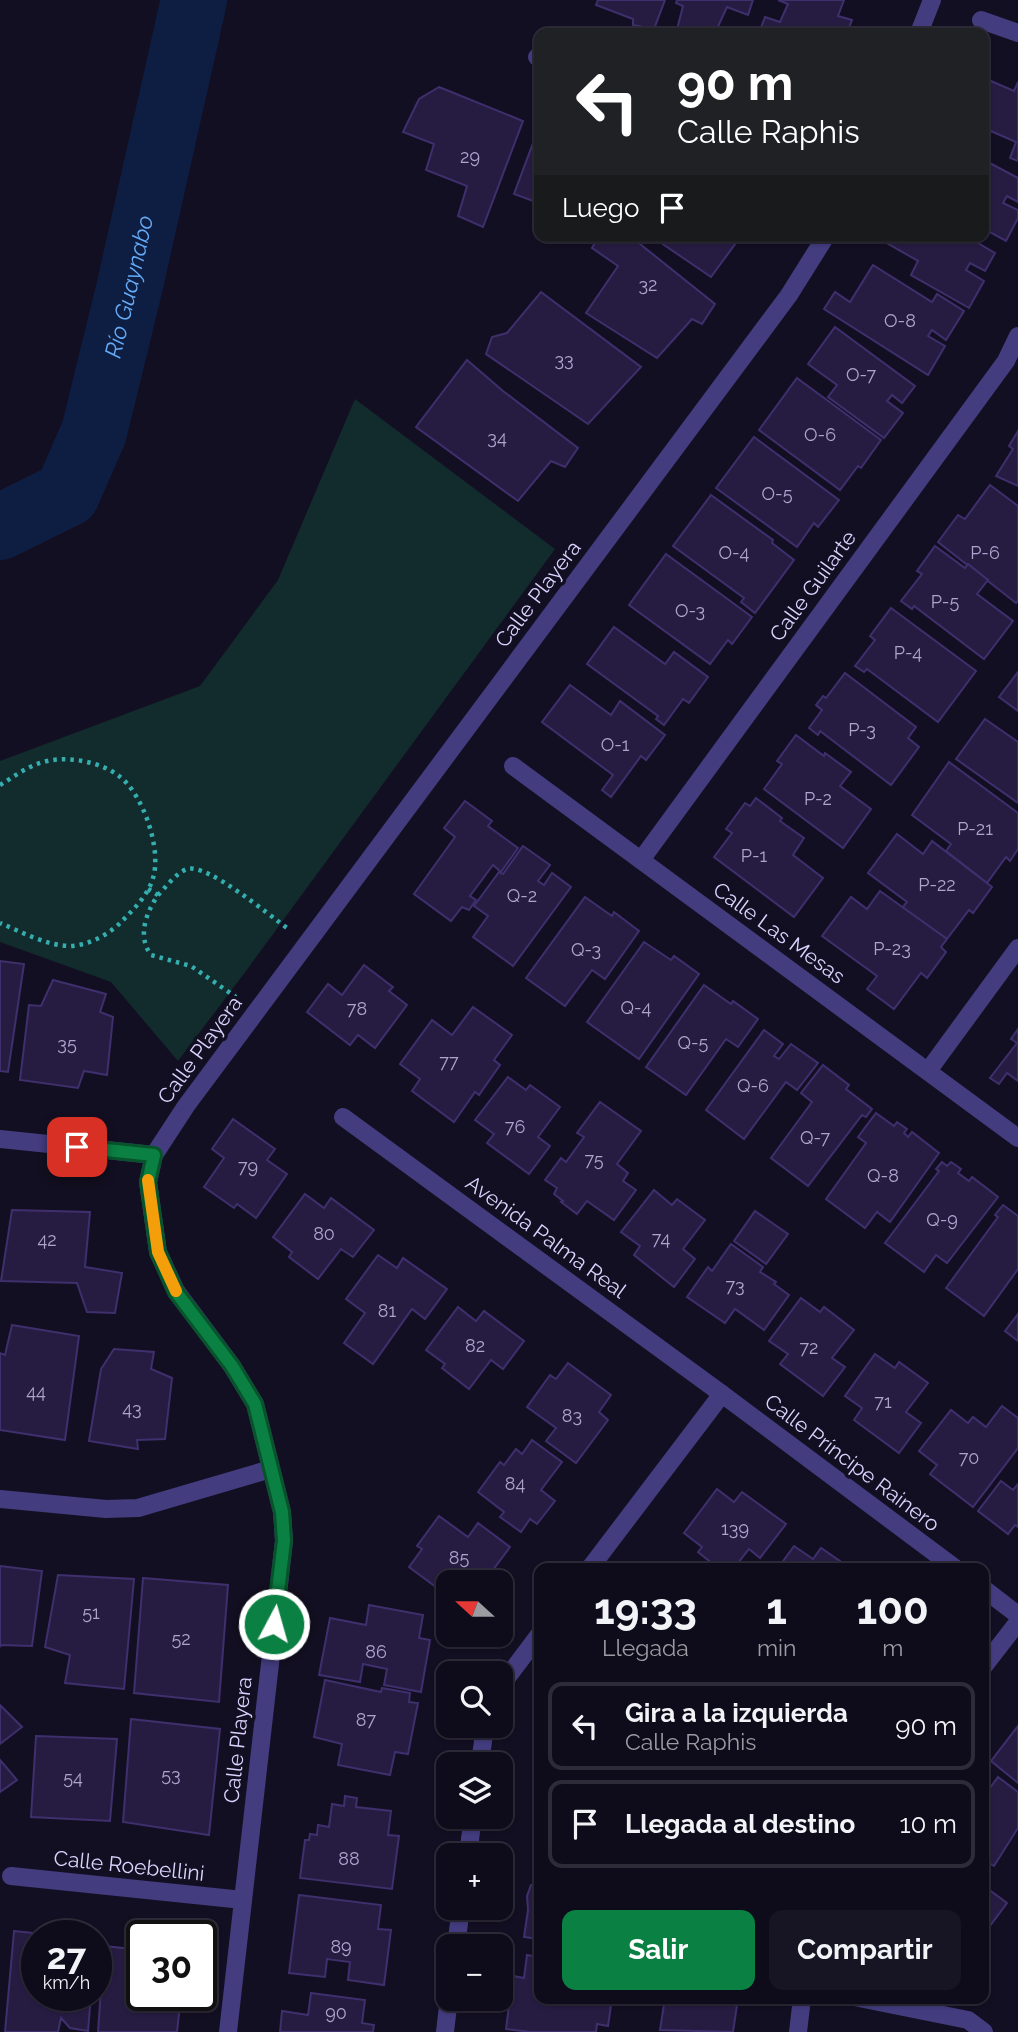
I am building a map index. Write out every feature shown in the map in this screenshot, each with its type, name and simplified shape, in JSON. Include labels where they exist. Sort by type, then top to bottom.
[{"type":"street","points":[[921,28],[932,0]]},
{"type":"street","points":[[981,20],[1018,33]]},
{"type":"street","name":"Calle Playera","points":[[228,2032],[284,1541],[282,1512],[255,1404],[232,1366],[176,1292],[158,1252],[148,1182],[154,1155],[186,1106],[789,295],[822,242]]},
{"type":"street","name":"Calle Guilarte","points":[[641,860],[1006,362],[1018,336]]},
{"type":"street","name":"Calle Las Mesas","points":[[513,766],[1018,1138]]},
{"type":"street","points":[[928,1071],[1018,948]]},
{"type":"street","name":"Avenida Palma Real","points":[[343,1117],[722,1394]]},
{"type":"street","points":[[0,1139],[154,1155]]},
{"type":"street","points":[[594,1563],[722,1394]]},
{"type":"street","name":"Calle Príncipe Rainero","points":[[722,1394],[949,1563]]},
{"type":"street","points":[[0,1499],[106,1510],[138,1507],[271,1469]]},
{"type":"street","points":[[989,1593],[1018,1615]]},
{"type":"street","points":[[989,1660],[1018,1622]]},
{"type":"street","points":[[513,1670],[534,1642]]},
{"type":"street","name":"Calle Roebellini","points":[[12,1876],[243,1900]]},
{"type":"street","points":[[797,2032],[801,2004]]},
{"type":"street","points":[[889,2004],[968,2020],[984,2032]]},
{"type":"street","points":[[445,2032],[447,2011]]},
{"type":"path","points":[[0,786],[21,772],[50,760],[72,760],[97,765],[116,774],[141,806],[152,836],[155,867],[148,889],[139,904],[116,927],[80,944],[48,942],[0,923]]},
{"type":"path","points":[[257,1011],[191,966],[151,955],[143,940],[143,933],[158,895],[183,871],[195,868],[210,874],[307,943]]},
{"type":"path","points":[[148,889],[158,895]]},
{"type":"green space","points":[[355,399],[555,549],[178,1061],[111,982],[0,942],[0,761],[200,686],[278,580]]},
{"type":"building","points":[[598,0],[665,0],[654,28],[633,25],[633,19],[596,5]]},
{"type":"building","points":[[677,0],[753,0],[748,15],[727,7],[717,28],[677,28],[683,6],[676,3]]},
{"type":"building","points":[[778,0],[844,0],[838,16],[852,20],[849,28],[761,28],[765,17],[780,22],[788,4]]},
{"type":"building","points":[[989,80],[1014,91],[1018,82],[1018,161],[1010,158],[1016,142],[989,130]]},
{"type":"building","points":[[439,87],[523,121],[483,227],[458,216],[467,186],[426,170],[434,144],[403,132],[419,99]]},
{"type":"building","points":[[534,140],[534,201],[514,194]]},
{"type":"building","points":[[989,163],[1018,178],[1018,202],[1007,196],[1003,203],[1018,210],[1018,218],[1006,241],[989,232]]},
{"type":"building","points":[[596,242],[638,242],[715,304],[702,324],[692,319],[657,358],[586,313],[618,266],[592,248]]},
{"type":"building","points":[[660,242],[737,242],[711,277]]},
{"type":"building","points":[[885,242],[976,242],[995,253],[985,271],[970,263],[966,270],[984,281],[969,308],[911,275],[918,261]]},
{"type":"building","points":[[873,265],[932,302],[937,294],[964,311],[946,340],[932,330],[928,336],[945,346],[928,375],[824,309],[835,292],[850,302]]},
{"type":"building","points":[[541,292],[641,367],[588,424],[486,354],[492,337],[507,333]]},
{"type":"building","points":[[835,327],[915,386],[902,403],[892,395],[887,401],[903,413],[884,438],[828,397],[837,385],[808,364]]},
{"type":"building","points":[[467,360],[578,448],[565,467],[551,461],[518,501],[416,427]]},
{"type":"building","points":[[797,378],[881,440],[861,468],[858,466],[840,490],[759,430]]},
{"type":"building","points":[[1018,431],[1018,486],[996,476],[1013,449],[1009,446]]},
{"type":"building","points":[[754,437],[839,500],[818,527],[814,523],[797,547],[716,488]]},
{"type":"building","points":[[990,485],[1018,506],[1016,603],[938,542],[958,515],[965,519]]},
{"type":"building","points":[[711,495],[773,540],[772,543],[794,560],[755,613],[741,602],[744,598],[673,546]]},
{"type":"building","points":[[935,546],[965,568],[968,564],[988,580],[977,594],[1013,621],[984,659],[914,606],[912,609],[901,601],[922,574],[917,571]]},
{"type":"building","points":[[666,554],[752,617],[732,644],[728,640],[710,664],[629,605]]},
{"type":"building","points":[[891,608],[976,671],[938,722],[867,669],[864,672],[855,666],[875,640],[870,636]]},
{"type":"building","points":[[614,627],[665,664],[674,652],[708,677],[689,703],[683,699],[664,725],[656,719],[658,716],[587,664]]},
{"type":"building","points":[[1018,672],[1018,711],[999,697]]},
{"type":"building","points":[[845,673],[916,727],[908,738],[919,747],[891,785],[820,731],[818,735],[809,728],[822,710],[816,705],[823,696],[826,698]]},
{"type":"building","points":[[570,685],[611,715],[620,701],[665,735],[646,760],[641,756],[611,797],[602,790],[613,775],[542,722]]},
{"type":"building","points":[[985,719],[1018,742],[1018,803],[956,759]]},
{"type":"building","points":[[796,735],[851,772],[840,786],[871,809],[843,848],[764,789],[782,764],[777,761]]},
{"type":"building","points":[[949,762],[1018,813],[1018,849],[1010,861],[1006,857],[987,883],[946,851],[951,844],[912,815]]},
{"type":"building","points":[[756,798],[782,818],[780,821],[804,838],[793,855],[823,878],[794,917],[714,857],[732,833],[726,829],[745,803],[750,806]]},
{"type":"building","points":[[465,801],[492,821],[488,826],[518,848],[501,872],[493,865],[470,896],[476,900],[469,910],[462,907],[451,921],[414,894],[455,837],[444,828]]},
{"type":"building","points":[[897,834],[923,854],[932,841],[992,887],[973,913],[969,910],[947,939],[902,908],[907,902],[868,873]]},
{"type":"building","points":[[523,846],[550,865],[538,881],[544,885],[552,873],[571,887],[513,966],[473,937],[488,916],[474,906],[499,872],[503,874]]},
{"type":"building","points":[[880,891],[947,939],[941,947],[946,952],[927,978],[921,973],[894,1009],[867,989],[877,976],[822,936],[851,897],[867,909]]},
{"type":"building","points":[[585,897],[612,916],[614,912],[639,931],[605,979],[592,970],[565,1006],[526,978]]},
{"type":"building","points":[[644,942],[671,960],[674,956],[699,974],[639,1059],[587,1022]]},
{"type":"building","points":[[0,961],[24,964],[8,1072],[0,1071]]},
{"type":"building","points":[[364,965],[393,987],[389,991],[407,1005],[375,1048],[358,1035],[350,1045],[307,1012],[328,984],[342,995]]},
{"type":"building","points":[[53,980],[106,994],[100,1012],[113,1017],[107,1075],[84,1071],[78,1088],[20,1080],[29,1005],[41,1006]]},
{"type":"building","points":[[704,985],[758,1019],[738,1047],[726,1039],[686,1095],[646,1067]]},
{"type":"building","points":[[473,1007],[512,1035],[494,1060],[500,1065],[479,1095],[475,1092],[454,1122],[412,1091],[420,1079],[400,1064],[432,1020],[452,1035]]},
{"type":"building","points":[[1018,1029],[1018,1081],[1007,1073],[999,1084],[990,1078],[1017,1043],[1011,1039]]},
{"type":"building","points":[[764,1030],[783,1044],[774,1056],[779,1059],[791,1044],[818,1063],[797,1090],[786,1082],[744,1139],[706,1110]]},
{"type":"building","points":[[823,1065],[849,1085],[846,1089],[872,1109],[866,1117],[862,1115],[808,1186],[771,1158],[812,1102],[801,1093]]},
{"type":"building","points":[[508,1077],[526,1090],[530,1085],[560,1107],[538,1137],[550,1146],[529,1174],[487,1143],[494,1134],[475,1120]]},
{"type":"building","points":[[600,1102],[641,1131],[617,1164],[628,1173],[623,1181],[636,1190],[614,1220],[587,1201],[577,1214],[561,1202],[563,1201],[554,1194],[557,1188],[545,1180],[561,1158],[566,1162],[584,1137],[577,1133]]},
{"type":"building","points":[[876,1113],[894,1126],[897,1122],[907,1129],[904,1133],[908,1137],[912,1132],[939,1153],[890,1222],[877,1212],[865,1228],[826,1199],[866,1143],[858,1137]]},
{"type":"building","points":[[233,1119],[275,1149],[267,1160],[287,1174],[256,1218],[237,1204],[234,1208],[204,1187],[224,1158],[212,1149]]},
{"type":"building","points":[[942,1162],[947,1166],[951,1162],[961,1169],[958,1173],[969,1181],[972,1177],[998,1197],[947,1263],[936,1255],[924,1272],[885,1243],[939,1171],[936,1169]]},
{"type":"building","points":[[654,1190],[672,1205],[677,1199],[705,1220],[683,1249],[695,1259],[674,1287],[634,1255],[640,1246],[621,1232]]},
{"type":"building","points":[[305,1194],[324,1208],[331,1198],[374,1230],[353,1257],[341,1249],[318,1279],[289,1257],[292,1252],[273,1237]]},
{"type":"building","points":[[1003,1205],[1018,1216],[1018,1269],[984,1316],[946,1288],[998,1217],[995,1215]]},
{"type":"building","points":[[12,1210],[90,1212],[85,1267],[122,1273],[115,1313],[87,1312],[77,1283],[1,1281]]},
{"type":"building","points":[[755,1211],[788,1234],[766,1264],[734,1241]]},
{"type":"building","points":[[731,1244],[763,1267],[760,1272],[776,1282],[774,1284],[789,1295],[764,1330],[735,1309],[725,1323],[687,1297],[708,1267],[712,1271]]},
{"type":"building","points":[[378,1255],[397,1268],[403,1258],[447,1289],[425,1319],[412,1309],[373,1364],[344,1343],[365,1313],[346,1299]]},
{"type":"building","points":[[801,1298],[820,1312],[824,1307],[854,1330],[832,1358],[845,1367],[823,1396],[780,1364],[788,1354],[769,1341]]},
{"type":"building","points":[[458,1307],[476,1321],[484,1311],[524,1341],[503,1369],[491,1360],[469,1389],[442,1368],[445,1364],[426,1350]]},
{"type":"building","points":[[1018,1314],[1018,1341],[1005,1331]]},
{"type":"building","points":[[12,1325],[79,1336],[65,1440],[0,1430],[0,1353],[5,1355]]},
{"type":"building","points":[[114,1349],[154,1352],[151,1369],[172,1378],[165,1439],[137,1440],[138,1449],[89,1441],[101,1369]]},
{"type":"building","points":[[875,1354],[895,1368],[899,1362],[928,1383],[906,1412],[921,1423],[899,1453],[854,1420],[862,1408],[845,1396]]},
{"type":"building","points":[[568,1363],[611,1395],[599,1412],[608,1420],[576,1463],[546,1441],[556,1428],[527,1407],[550,1375],[556,1379]]},
{"type":"building","points":[[1002,1406],[1018,1418],[1018,1448],[973,1507],[930,1474],[937,1465],[919,1451],[951,1410],[968,1423],[973,1417],[986,1427]]},
{"type":"building","points":[[532,1440],[562,1462],[541,1490],[555,1501],[537,1524],[530,1519],[521,1532],[500,1517],[504,1512],[478,1492],[500,1462],[504,1465],[516,1449],[522,1454]]},
{"type":"building","points":[[1001,1481],[1013,1490],[1018,1484],[1018,1527],[1015,1525],[1008,1534],[978,1511]]},
{"type":"building","points":[[717,1489],[734,1502],[742,1492],[786,1524],[760,1558],[749,1549],[738,1563],[712,1563],[698,1552],[702,1547],[684,1533]]},
{"type":"building","points":[[439,1516],[468,1537],[478,1523],[510,1547],[493,1570],[436,1570],[436,1587],[409,1567],[422,1549],[417,1546]]},
{"type":"building","points":[[794,1546],[813,1559],[821,1548],[843,1563],[782,1563]]},
{"type":"building","points":[[0,1566],[42,1571],[32,1646],[0,1647]]},
{"type":"building","points":[[58,1575],[134,1579],[124,1689],[65,1683],[70,1655],[45,1647]]},
{"type":"building","points":[[143,1578],[228,1585],[219,1702],[134,1693]]},
{"type":"building","points":[[369,1605],[423,1615],[419,1638],[430,1640],[421,1692],[384,1685],[387,1669],[363,1664],[360,1682],[319,1675],[330,1618],[366,1625]]},
{"type":"building","points":[[325,1680],[381,1692],[382,1688],[410,1693],[409,1702],[418,1703],[408,1754],[395,1752],[390,1775],[338,1765],[342,1744],[314,1737]]},
{"type":"building","points":[[0,1705],[22,1727],[0,1744]]},
{"type":"building","points":[[131,1719],[220,1729],[209,1835],[123,1822]]},
{"type":"building","points":[[1018,1726],[1018,1783],[991,1761]]},
{"type":"building","points":[[36,1736],[117,1739],[110,1821],[31,1817]]},
{"type":"building","points":[[0,1760],[17,1780],[0,1792]]},
{"type":"building","points":[[998,1777],[1018,1792],[1018,1828],[994,1866],[989,1863],[989,1789]]},
{"type":"building","points":[[345,1796],[357,1798],[356,1807],[391,1811],[388,1835],[399,1836],[392,1889],[300,1878],[305,1840],[309,1840],[310,1834],[317,1835],[318,1825],[329,1827],[332,1804],[344,1806]]},
{"type":"building","points":[[531,1885],[534,1885],[534,1938],[524,1937],[527,1896]]},
{"type":"building","points":[[989,1890],[1007,1903],[989,1927]]},
{"type":"building","points":[[299,1895],[381,1905],[378,1929],[391,1930],[384,1985],[348,1980],[350,1962],[327,1959],[325,1977],[289,1973]]},
{"type":"building","points":[[14,1931],[21,1932],[21,2011],[90,2011],[88,2031],[70,2028],[61,2018],[58,2032],[5,2032]]},
{"type":"building","points":[[112,1947],[126,1948],[126,2011],[179,2011],[177,2032],[98,2032],[99,2011],[112,2011]]},
{"type":"building","points":[[527,1955],[534,1956],[534,2004],[611,2004],[608,2026],[597,2024],[596,2032],[530,2032],[506,2029],[508,2011],[513,2011],[513,1976],[524,1978]]},
{"type":"building","points":[[311,1993],[365,2000],[362,2023],[374,2025],[373,2032],[280,2032],[282,2011],[308,2015]]},
{"type":"building","points":[[664,2004],[737,2005],[733,2032],[660,2030]]},
{"type":"waterway","name":"Río Guaynabo","points":[[0,527],[67,494],[94,432],[194,0]]},
{"type":"slow traffic","points":[[148,1180],[158,1252],[176,1291]]},
{"type":"route","points":[[77,1147],[154,1155],[148,1182],[158,1252],[176,1292],[232,1366],[255,1404],[282,1512],[284,1541],[274,1624]]}]
